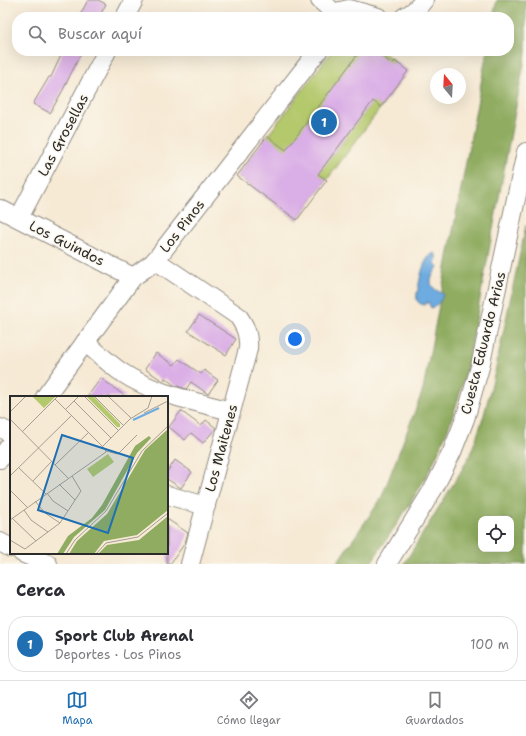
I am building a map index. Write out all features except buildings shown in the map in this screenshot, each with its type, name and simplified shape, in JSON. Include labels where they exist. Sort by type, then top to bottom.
[{"type":"street","points":[[128,12],[134,0]]},
{"type":"street","points":[[413,12],[419,8],[424,0]]},
{"type":"street","points":[[328,10],[349,9],[360,12]]},
{"type":"street","name":"Las Grosellas","points":[[19,218],[104,56]]},
{"type":"street","name":"Los Pinos","points":[[46,396],[133,277],[155,260],[314,56]]},
{"type":"street","name":"Cuesta Eduardo Arias","points":[[387,564],[435,486],[452,452],[465,419],[480,367],[526,152]]},
{"type":"street","name":"Los Guindos","points":[[0,208],[133,277]]},
{"type":"street","name":"Los Maitenes","points":[[155,260],[238,316],[247,331],[249,340],[248,349],[190,564]]},
{"type":"street","points":[[85,342],[121,372],[150,388],[231,411]]},
{"type":"street","points":[[0,428],[10,433]]},
{"type":"street","points":[[0,459],[10,445]]},
{"type":"street","points":[[168,495],[206,506]]},
{"type":"street","points":[[0,542],[10,547]]},
{"type":"street","points":[[24,554],[48,564]]},
{"type":"green space","points":[[497,0],[526,0],[526,53],[463,383],[449,426],[430,469],[410,503],[370,564],[336,564],[381,499],[423,390],[486,56],[514,56],[514,12],[494,12]]},
{"type":"green space","points":[[328,56],[388,56],[408,71],[297,220],[237,176]]},
{"type":"green space","points":[[526,225],[526,564],[404,564],[470,455],[484,415],[495,372]]},
{"type":"water","points":[[435,253],[437,258],[435,263],[438,267],[431,280],[431,283],[435,289],[443,294],[439,302],[431,308],[428,302],[424,305],[420,304],[417,300],[417,296],[421,274],[425,263],[431,255]]},
{"type":"place","name":"Sport Club Arenal","points":[[324,122]]}]
